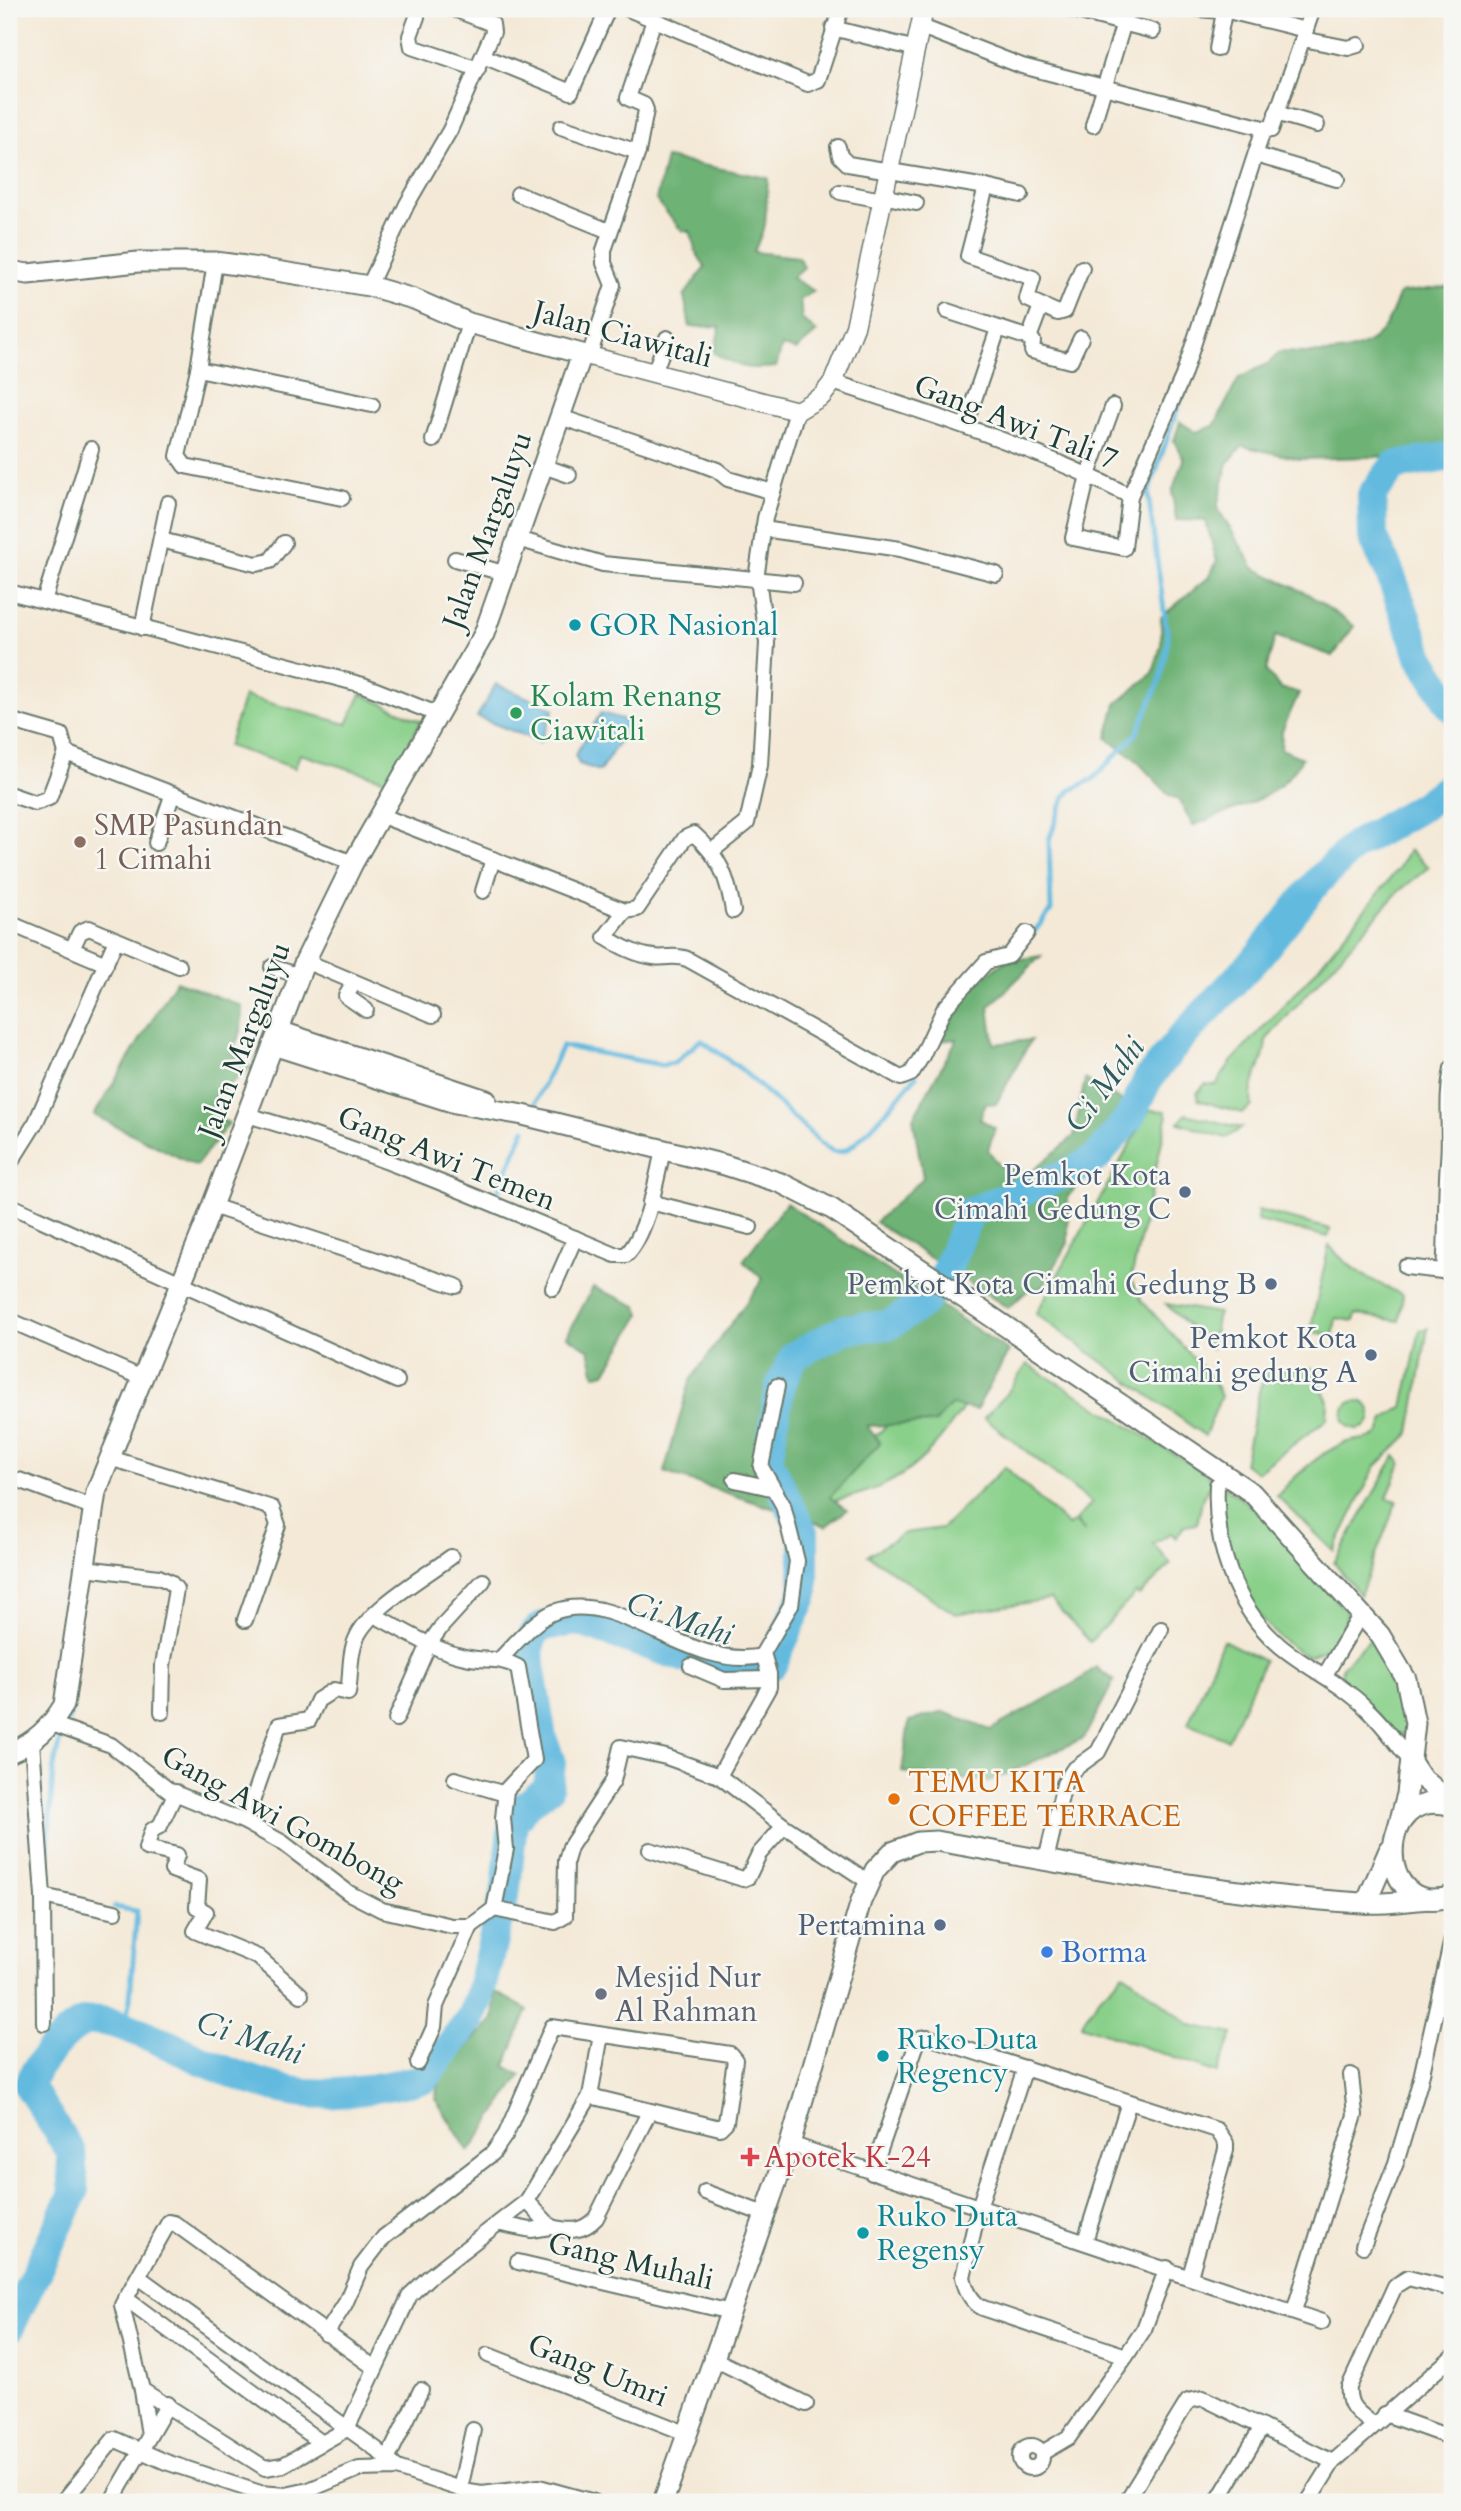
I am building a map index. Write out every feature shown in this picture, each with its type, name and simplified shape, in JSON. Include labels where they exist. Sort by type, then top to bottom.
[{"type":"main road","name":"Jalan Ciawitali","points":[[9,271],[28,274],[138,262],[215,262],[369,286],[414,299],[469,323],[586,355]]},
{"type":"main road","name":"Jalan Margaluyu","points":[[9,1753],[32,1742],[52,1724],[64,1705],[92,1507],[110,1458],[212,1206],[302,968],[380,815],[484,634],[560,417],[586,355]]},
{"type":"main road","points":[[276,1038],[459,1090],[523,1115],[781,1183],[832,1209],[1243,1486],[1361,1614],[1395,1656],[1406,1679],[1415,1723],[1407,1794],[1395,1833],[1366,1903]]},
{"type":"main road","points":[[1410,1762],[1421,1777],[1452,1805]]},
{"type":"main road","points":[[1447,1898],[1410,1889],[1401,1880],[1391,1854],[1395,1833],[1418,1809],[1431,1804],[1452,1805]]},
{"type":"main road","points":[[663,2502],[790,2144],[853,1922],[869,1882],[882,1861],[892,1852],[918,1842],[937,1841],[1164,1882],[1366,1903],[1447,1898]]},
{"type":"street","points":[[369,286],[407,204],[450,130],[493,32],[492,24],[454,9]]},
{"type":"street","points":[[417,17],[410,36],[412,47],[481,63],[571,92],[608,9]]},
{"type":"street","points":[[628,9],[808,84],[818,80],[841,9]]},
{"type":"street","points":[[1069,9],[1153,31]]},
{"type":"street","points":[[1093,125],[1101,88],[1128,9]]},
{"type":"street","points":[[1199,9],[1224,12],[1348,48],[1358,45]]},
{"type":"street","points":[[712,850],[747,823],[760,765],[766,643],[757,578],[763,529],[797,411],[822,396],[833,382],[855,327],[921,17],[1022,66],[1271,130],[1313,9]]},
{"type":"street","points":[[1217,48],[1224,12]]},
{"type":"street","points":[[586,355],[613,285],[603,254],[638,152],[646,107],[628,98],[652,26]]},
{"type":"street","points":[[834,28],[916,49]]},
{"type":"street","points":[[1276,113],[1317,125]]},
{"type":"street","points":[[561,127],[638,152]]},
{"type":"street","points":[[1130,496],[1183,376],[1264,128]]},
{"type":"street","points":[[838,147],[845,163],[1021,195]]},
{"type":"street","points":[[1256,155],[1337,179]]},
{"type":"street","points":[[986,187],[968,256],[1033,278],[1027,299],[1058,313],[1065,310],[1082,268]]},
{"type":"street","points":[[839,192],[915,203]]},
{"type":"street","points":[[518,194],[609,231]]},
{"type":"street","points":[[215,262],[198,369],[178,456],[180,462],[185,466],[342,499]]},
{"type":"street","points":[[1029,338],[1041,306]]},
{"type":"street","points":[[947,311],[1029,338],[1033,341],[1032,351],[1070,361],[1081,338]]},
{"type":"street","points":[[433,440],[469,323]]},
{"type":"street","points":[[965,426],[998,329]]},
{"type":"street","points":[[654,373],[667,338]]},
{"type":"street","name":"Jalan Ciawitali","points":[[586,355],[797,411]]},
{"type":"street","points":[[198,369],[372,405]]},
{"type":"street","name":"Gang Awi Tali 7","points":[[833,382],[965,426],[1088,475],[1130,496],[1124,548],[1073,538],[1088,475]]},
{"type":"street","points":[[1088,475],[1113,407]]},
{"type":"street","points":[[560,417],[696,461],[717,470],[728,479],[773,492]]},
{"type":"street","points":[[44,601],[91,449]]},
{"type":"street","points":[[543,466],[569,475]]},
{"type":"street","points":[[142,628],[169,503]]},
{"type":"street","points":[[763,529],[900,549],[996,574]]},
{"type":"street","points":[[518,538],[603,564],[794,583]]},
{"type":"street","points":[[160,540],[256,564],[270,561],[284,543]]},
{"type":"street","points":[[455,559],[506,574]]},
{"type":"street","points":[[9,592],[363,685],[437,714]]},
{"type":"street","points":[[9,720],[61,735],[66,753],[49,797],[36,803],[9,794]]},
{"type":"street","points":[[66,753],[106,766],[172,796],[354,863]]},
{"type":"street","points":[[156,843],[172,796]]},
{"type":"street","points":[[380,815],[625,911],[637,909],[689,834],[694,834],[712,850],[726,874],[733,911]]},
{"type":"street","points":[[483,891],[494,859]]},
{"type":"street","points":[[625,911],[605,937],[642,955],[658,958],[674,954],[688,959],[901,1078],[911,1074],[944,1009],[960,990],[989,959],[1009,956],[1027,933]]},
{"type":"street","points":[[9,923],[106,964]]},
{"type":"street","points":[[72,949],[84,928],[179,966]]},
{"type":"street","points":[[9,1165],[36,1122],[116,940]]},
{"type":"street","points":[[272,967],[302,968],[354,983],[433,1015]]},
{"type":"street","points":[[354,983],[346,996],[366,1010]]},
{"type":"street","points":[[1406,1267],[1448,1271],[1446,1116],[1452,1068]]},
{"type":"street","name":"Gang Awi Temen","points":[[247,1115],[328,1138],[487,1199],[615,1255],[626,1255],[634,1247],[650,1202]]},
{"type":"street","points":[[663,1150],[650,1202],[750,1227]]},
{"type":"street","points":[[9,1205],[397,1381]]},
{"type":"street","points":[[212,1206],[456,1286]]},
{"type":"street","points":[[553,1288],[575,1238]]},
{"type":"street","points":[[9,1320],[142,1378]]},
{"type":"street","points":[[719,1776],[769,1687],[763,1658],[791,1605],[797,1561],[783,1505],[761,1467],[776,1386]]},
{"type":"street","points":[[110,1458],[276,1512],[278,1525],[245,1620]]},
{"type":"street","points":[[19,1480],[92,1507]]},
{"type":"street","points":[[735,1480],[771,1488]]},
{"type":"street","points":[[1217,1485],[1216,1509],[1220,1538],[1236,1587],[1259,1625],[1280,1645],[1367,1708],[1410,1762]]},
{"type":"street","points":[[245,1822],[279,1725],[309,1720],[318,1700],[334,1690],[348,1693],[356,1639],[366,1621],[450,1557]]},
{"type":"street","points":[[85,1568],[159,1577],[170,1582],[176,1589],[163,1665],[162,1712]]},
{"type":"street","points":[[396,1719],[429,1644],[483,1581]]},
{"type":"street","points":[[501,1658],[538,1621],[568,1608],[619,1615],[715,1656],[763,1658]]},
{"type":"street","points":[[1325,1675],[1361,1614]]},
{"type":"street","points":[[374,1615],[429,1644],[463,1657],[501,1658],[518,1667],[534,1760],[511,1782],[505,1794],[503,1818],[506,1849],[494,1909],[471,1926],[436,2007],[434,2027],[418,2063]]},
{"type":"street","points":[[1046,1860],[1063,1784],[1073,1770],[1098,1752],[1161,1629]]},
{"type":"street","points":[[691,1666],[724,1680],[769,1677]]},
{"type":"street","name":"Gang Awi Gombong","points":[[52,1724],[111,1745],[147,1775],[176,1792],[245,1822],[283,1843],[349,1892],[382,1910],[441,1926],[471,1926]]},
{"type":"street","points":[[32,1742],[43,1896],[44,2023]]},
{"type":"street","points":[[494,1909],[555,1922],[565,1916],[565,1882],[570,1847],[607,1792],[621,1747],[666,1757],[719,1776],[785,1826],[869,1882]]},
{"type":"street","points":[[455,1779],[505,1794]]},
{"type":"street","points":[[176,1792],[160,1826],[152,1830],[146,1849],[177,1855],[172,1870],[199,1880],[197,1907],[206,1912],[195,1931],[258,1957],[302,1995]]},
{"type":"street","points":[[649,1850],[743,1879],[748,1877],[759,1854],[785,1826]]},
{"type":"street","points":[[43,1896],[115,1912]]},
{"type":"street","points":[[1363,2246],[1396,2163],[1416,2095],[1452,1939]]},
{"type":"street","points":[[326,2333],[345,2304],[361,2267],[384,2237],[493,2154],[506,2134],[534,2075],[550,2029],[557,2027],[733,2056],[735,2060],[724,2126],[720,2128],[590,2096]]},
{"type":"street","points":[[142,2390],[168,2404],[265,2468],[283,2465],[347,2430],[410,2295],[429,2277],[527,2202],[590,2096],[601,2035]]},
{"type":"street","points":[[872,2173],[921,2038],[928,2037],[1217,2130],[1226,2143],[1190,2276]]},
{"type":"street","points":[[1025,2068],[979,2207],[963,2277],[975,2304],[1126,2356]]},
{"type":"street","points":[[1294,2311],[1355,2115],[1357,2106],[1351,2075]]},
{"type":"street","points":[[1085,2242],[1129,2102]]},
{"type":"street","points":[[501,2224],[531,2230],[551,2227],[584,2229],[596,2218],[649,2112]]},
{"type":"street","points":[[790,2144],[1322,2322]]},
{"type":"street","points":[[705,2192],[764,2214]]},
{"type":"street","points":[[527,2202],[551,2227]]},
{"type":"street","points":[[149,2435],[142,2390],[123,2317],[125,2298],[140,2278],[165,2226],[174,2223],[374,2368]]},
{"type":"street","name":"Gang Muhali","points":[[518,2262],[731,2312]]},
{"type":"street","points":[[1042,2453],[1069,2437],[1126,2356],[1143,2329],[1167,2268]]},
{"type":"street","points":[[140,2278],[392,2464],[460,2489],[482,2494],[539,2487],[594,2502]]},
{"type":"street","points":[[1373,2424],[1353,2409],[1348,2395],[1349,2386],[1395,2286],[1408,2278],[1452,2289]]},
{"type":"street","points":[[125,2298],[322,2444]]},
{"type":"street","name":"Gang Umri","points":[[488,2355],[688,2434]]},
{"type":"street","points":[[1308,2502],[1333,2462],[1452,2357]]},
{"type":"street","points":[[714,2359],[806,2404]]},
{"type":"street","points":[[392,2464],[421,2390]]},
{"type":"street","points":[[1126,2502],[1188,2401],[1203,2398],[1333,2462]]},
{"type":"street","points":[[111,2502],[168,2404]]},
{"type":"street","points":[[1385,2414],[1452,2438]]},
{"type":"street","points":[[1217,2502],[1262,2427]]},
{"type":"street","points":[[460,2489],[472,2430]]},
{"type":"street","points":[[63,2502],[109,2441],[120,2439],[166,2462],[260,2493],[307,2496],[359,2469],[392,2464]]},
{"type":"green space","points":[[666,158],[768,178],[765,225],[754,252],[798,257],[804,267],[792,278],[814,291],[800,300],[802,319],[817,332],[796,350],[782,346],[776,367],[750,368],[731,362],[714,353],[720,326],[690,327],[684,296],[705,267],[696,252],[690,231],[682,231],[656,200]]},
{"type":"green space","points":[[1452,286],[1452,442],[1436,455],[1300,459],[1242,446],[1228,463],[1217,507],[1254,568],[1308,594],[1354,626],[1333,656],[1275,636],[1266,671],[1280,688],[1299,693],[1282,731],[1281,749],[1302,758],[1281,785],[1268,794],[1193,826],[1179,799],[1170,796],[1135,759],[1107,738],[1116,704],[1153,673],[1161,645],[1161,617],[1208,578],[1217,562],[1206,521],[1176,520],[1172,492],[1184,460],[1174,441],[1180,422],[1196,432],[1214,426],[1239,378],[1269,363],[1280,352],[1322,353],[1350,350],[1375,338],[1384,328],[1400,293]]},
{"type":"green space","points":[[361,694],[421,721],[389,781],[300,754],[295,768],[228,746],[244,696],[347,724]]},
{"type":"green space","points":[[1409,850],[1429,867],[1398,892],[1266,1040],[1263,1059],[1252,1089],[1252,1106],[1242,1113],[1198,1100],[1197,1093],[1205,1084],[1216,1085],[1231,1062],[1312,975],[1398,869]]},
{"type":"green space","points":[[1041,956],[989,1007],[994,1044],[1031,1040],[996,1104],[986,1103],[980,1119],[995,1128],[988,1150],[1000,1166],[1030,1173],[1074,1136],[1085,1079],[1126,1104],[1106,1155],[1068,1196],[1068,1243],[1043,1287],[1027,1291],[1008,1308],[875,1222],[923,1178],[913,1118],[957,1039],[940,1041],[968,991],[1003,962]]},
{"type":"green space","points":[[176,981],[242,1006],[241,1031],[232,1052],[251,1068],[215,1095],[221,1106],[219,1119],[229,1123],[196,1166],[94,1115]]},
{"type":"green space","points":[[1149,1110],[1165,1111],[1167,1118],[1131,1280],[1142,1301],[1214,1381],[1221,1396],[1205,1436],[1036,1314]]},
{"type":"green space","points":[[1186,1114],[1242,1128],[1226,1138],[1179,1123]]},
{"type":"green space","points":[[786,1203],[1009,1351],[976,1410],[951,1405],[935,1423],[867,1426],[880,1443],[830,1497],[847,1510],[826,1526],[664,1472],[690,1381],[763,1279],[743,1261]]},
{"type":"green space","points":[[1258,1210],[1330,1229],[1328,1237],[1257,1221]]},
{"type":"green space","points":[[1329,1245],[1354,1269],[1403,1295],[1399,1321],[1356,1314],[1354,1321],[1336,1318],[1333,1335],[1310,1332]]},
{"type":"green space","points":[[593,1287],[637,1306],[641,1314],[605,1373],[595,1375],[589,1350],[567,1336]]},
{"type":"green space","points":[[1166,1304],[1218,1313],[1211,1349]]},
{"type":"green space","points":[[1428,1328],[1410,1433],[1375,1467],[1334,1551],[1277,1496],[1307,1467],[1333,1448],[1379,1434],[1384,1419],[1403,1407],[1420,1330]]},
{"type":"green space","points":[[1027,1364],[1215,1479],[1203,1497],[1197,1524],[1184,1526],[1176,1538],[1171,1533],[1153,1544],[1171,1564],[1139,1596],[1136,1593],[1090,1642],[1050,1599],[955,1614],[868,1555],[905,1533],[942,1528],[1005,1467],[1068,1526],[1075,1522],[1085,1532],[1076,1521],[1092,1503],[984,1418],[1008,1392]]},
{"type":"green space","points":[[1312,1368],[1328,1401],[1327,1419],[1257,1472],[1244,1463],[1260,1387],[1268,1372]]},
{"type":"green space","points":[[970,1398],[935,1445],[901,1475],[860,1494],[802,1507],[835,1453],[879,1433],[902,1409]]},
{"type":"green space","points":[[1357,1401],[1367,1405],[1371,1415],[1367,1425],[1357,1429],[1347,1425],[1343,1415],[1347,1405]]},
{"type":"green space","points":[[1395,1456],[1401,1463],[1387,1498],[1397,1501],[1360,1595],[1334,1563]]},
{"type":"green space","points":[[1221,1484],[1255,1509],[1347,1612],[1339,1635],[1322,1651],[1307,1656],[1293,1648],[1268,1627],[1248,1600],[1233,1570],[1226,1547]]},
{"type":"green space","points":[[1376,1633],[1399,1666],[1415,1733],[1396,1734],[1341,1682],[1342,1667]]},
{"type":"green space","points":[[1223,1640],[1264,1661],[1228,1740],[1188,1724]]},
{"type":"green space","points":[[1096,1667],[1114,1681],[1084,1738],[989,1782],[902,1772],[909,1721],[944,1712],[990,1730],[1081,1679]]},
{"type":"green space","points":[[1124,1973],[1191,2025],[1233,2034],[1217,2073],[1081,2025],[1098,1999]]},
{"type":"green space","points":[[496,1992],[528,2010],[505,2066],[521,2075],[469,2152],[435,2098],[442,2073],[493,2019]]},
{"type":"water","name":"Kolam Renang Ciawitali","points":[[496,684],[554,709],[540,742],[477,717]]},
{"type":"water","points":[[601,713],[626,720],[624,734],[600,771],[579,764],[575,755]]},
{"type":"waterway","points":[[1221,283],[1247,202]]},
{"type":"waterway","points":[[1030,937],[1051,910],[1049,840],[1064,798],[1071,790],[1093,779],[1137,733],[1160,680],[1168,640],[1148,494],[1182,395]]},
{"type":"waterway","name":"Ci Mahi","points":[[1452,456],[1394,466],[1372,495],[1373,537],[1389,571],[1420,656],[1452,708]]},
{"type":"waterway","name":"Ci Mahi","points":[[9,2329],[74,2193],[71,2152],[28,2085],[38,2067],[62,2038],[80,2024],[89,2021],[117,2024],[236,2075],[291,2091],[308,2093],[341,2093],[424,2079],[470,2019],[479,1997],[506,1888],[513,1822],[527,1804],[548,1789],[551,1763],[542,1738],[530,1666],[529,1646],[534,1634],[542,1626],[578,1621],[732,1674],[772,1665],[804,1594],[804,1535],[768,1460],[780,1386],[794,1356],[845,1329],[889,1325],[921,1305],[942,1281],[970,1212],[1076,1170],[1097,1157],[1130,1117],[1148,1079],[1179,1040],[1259,955],[1318,881],[1355,845],[1423,806],[1452,784]]},
{"type":"waterway","points":[[944,1025],[957,1003]]},
{"type":"waterway","points":[[535,1103],[562,1046],[662,1065],[674,1063],[701,1040],[741,1069],[824,1145],[839,1152],[846,1150],[863,1136],[916,1076]]},
{"type":"waterway","points":[[462,1184],[496,1196],[525,1129]]},
{"type":"waterway","points":[[68,1722],[72,1706]]},
{"type":"waterway","points":[[47,1863],[53,1771],[61,1734]]},
{"type":"waterway","points":[[114,1907],[137,1911],[130,1999],[124,2027]]},
{"type":"place","name":"GOR Nasional","points":[[575,625]]},
{"type":"place","name":"Kolam Renang Ciawitali","points":[[516,713]]},
{"type":"place","name":"SMP Pasundan 1 Cimahi","points":[[80,842]]},
{"type":"place","name":"Pemkot Kota Cimahi Gedung C","points":[[1185,1192]]},
{"type":"place","name":"Pemkot Kota Cimahi Gedung B","points":[[1271,1284]]},
{"type":"place","name":"Pemkot Kota Cimahi gedung A","points":[[1371,1355]]},
{"type":"place","name":"TEMU KITA COFFEE TERRACE","points":[[894,1799]]},
{"type":"place","name":"Pertamina","points":[[940,1925]]},
{"type":"place","name":"Borma","points":[[1047,1952]]},
{"type":"place","name":"Mesjid Nur Al Rahman","points":[[601,1994]]},
{"type":"place","name":"Ruko Duta Regency","points":[[883,2056]]},
{"type":"place","name":"Apotek K-24","points":[[750,2157]]},
{"type":"place","name":"Ruko Duta Regensy","points":[[863,2233]]}]
